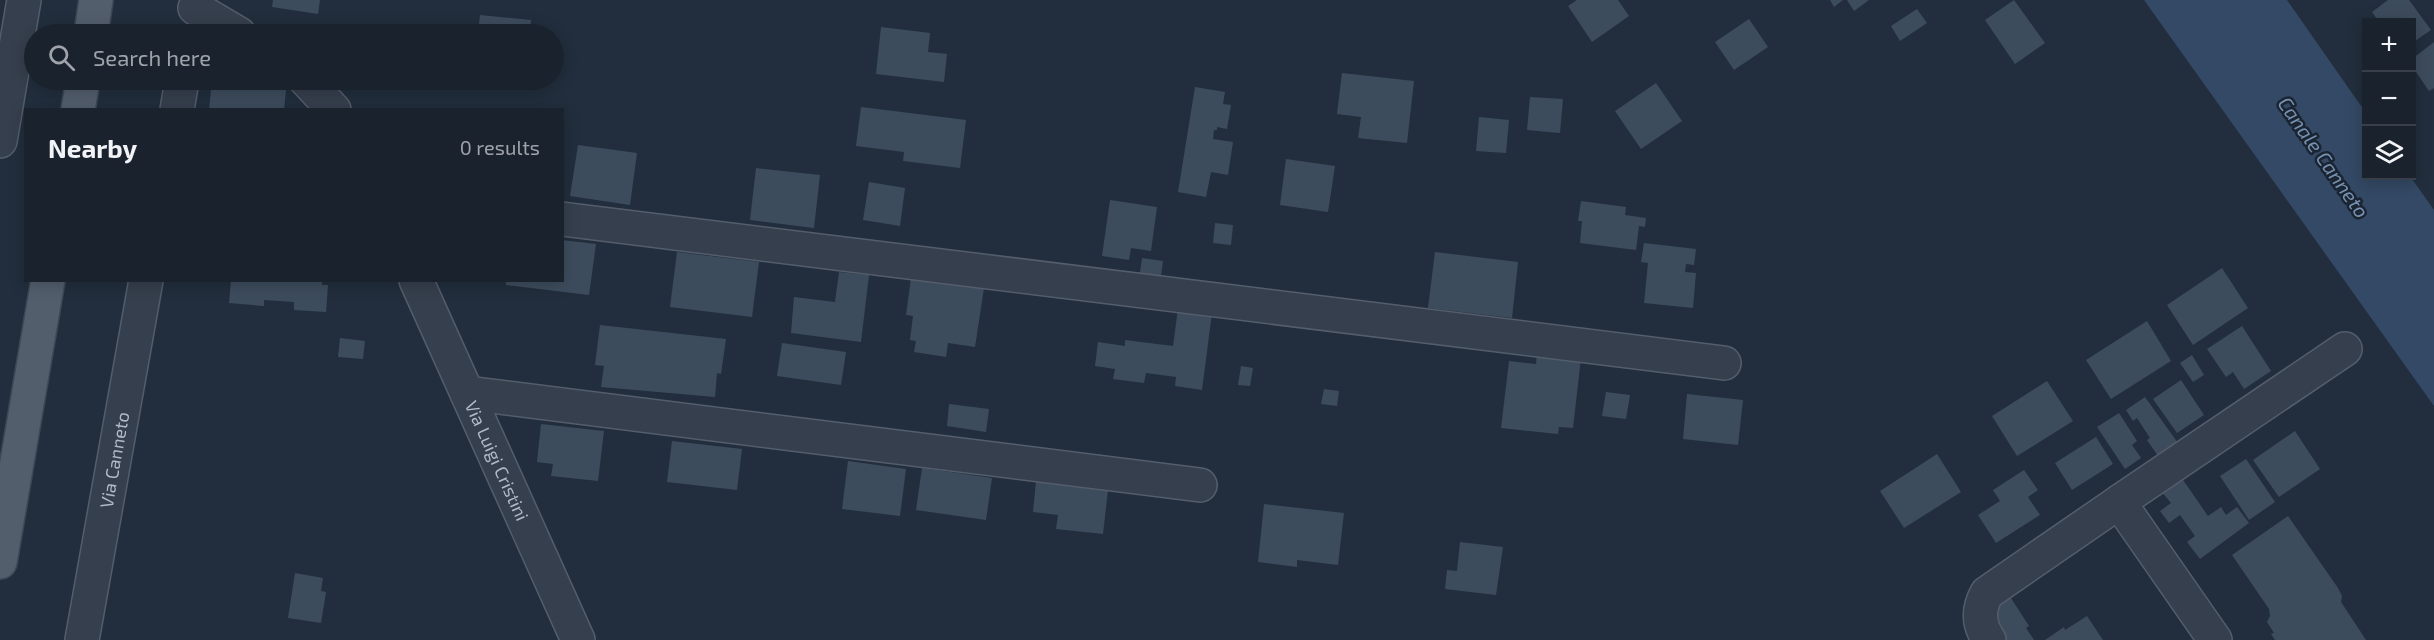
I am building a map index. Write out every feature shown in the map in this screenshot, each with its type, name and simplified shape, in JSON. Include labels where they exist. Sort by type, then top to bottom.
[{"type":"main road","points":[[92,24],[96,0]]},
{"type":"main road","points":[[78,108],[81,90]]},
{"type":"main road","points":[[0,562],[48,282]]},
{"type":"street","points":[[0,141],[24,0]]},
{"type":"street","points":[[194,14],[216,24]]},
{"type":"street","points":[[177,108],[180,90]]},
{"type":"street","points":[[315,90],[332,108]]},
{"type":"street","points":[[564,219],[1724,363]]},
{"type":"street","name":"Via Canneto","points":[[82,640],[146,282]]},
{"type":"street","name":"Via Luigi Cristini","points":[[417,282],[578,640]]},
{"type":"street","points":[[1989,640],[1981,627],[1980,618],[1987,593],[2345,349]]},
{"type":"street","points":[[467,393],[1200,485]]},
{"type":"street","points":[[2119,502],[2215,640]]},
{"type":"water","name":"Canale Canneto","points":[[2144,0],[2287,0],[2362,107],[2362,180],[2413,180],[2434,210],[2434,406]]},
{"type":"building","points":[[273,0],[320,0],[318,14],[272,7]]},
{"type":"building","points":[[1577,0],[1618,0],[1629,16],[1592,42],[1568,6]]},
{"type":"building","points":[[1830,0],[1843,0],[1834,7]]},
{"type":"building","points":[[1847,0],[1869,0],[1854,11]]},
{"type":"building","points":[[2014,0],[2045,43],[2015,64],[1985,20]]},
{"type":"building","points":[[2388,0],[2409,0],[2431,30],[2416,40],[2416,18],[2376,18],[2372,12]]},
{"type":"building","points":[[1917,9],[1927,23],[1900,41],[1891,26]]},
{"type":"building","points":[[480,15],[531,20],[531,24],[479,24]]},
{"type":"building","points":[[1749,19],[1768,47],[1734,70],[1715,42]]},
{"type":"building","points":[[881,27],[930,33],[928,52],[947,54],[944,82],[876,74]]},
{"type":"building","points":[[2434,42],[2434,88],[2429,91],[2416,72],[2416,56]]},
{"type":"building","points":[[1342,73],[1414,81],[1407,143],[1358,138],[1361,117],[1337,114]]},
{"type":"building","points":[[1656,83],[1682,121],[1641,149],[1615,111]]},
{"type":"building","points":[[1195,87],[1225,92],[1223,104],[1231,105],[1227,129],[1217,127],[1217,130],[1214,130],[1213,139],[1233,142],[1228,175],[1211,172],[1206,197],[1178,192]]},
{"type":"building","points":[[211,90],[286,90],[284,108],[209,108]]},
{"type":"building","points":[[1530,97],[1563,99],[1560,133],[1527,130]]},
{"type":"building","points":[[861,107],[966,120],[960,168],[903,161],[904,152],[856,146]]},
{"type":"building","points":[[1479,117],[1509,120],[1506,153],[1476,151]]},
{"type":"building","points":[[578,145],[637,153],[630,205],[570,196]]},
{"type":"building","points":[[1286,159],[1335,166],[1328,212],[1280,205]]},
{"type":"building","points":[[756,168],[820,175],[814,228],[750,220]]},
{"type":"building","points":[[869,182],[905,188],[900,226],[863,220]]},
{"type":"building","points":[[1110,200],[1157,207],[1151,251],[1131,248],[1129,260],[1102,256]]},
{"type":"building","points":[[1581,201],[1626,207],[1625,215],[1646,218],[1645,227],[1639,226],[1636,250],[1580,243],[1582,221],[1578,221]]},
{"type":"building","points":[[1215,223],[1233,225],[1231,245],[1213,243]]},
{"type":"building","points":[[564,240],[596,244],[589,295],[506,285],[506,282],[564,282]]},
{"type":"building","points":[[1644,243],[1696,249],[1694,265],[1686,264],[1685,272],[1696,273],[1693,308],[1644,303],[1648,263],[1641,262]]},
{"type":"building","points":[[677,252],[759,262],[752,317],[670,307]]},
{"type":"building","points":[[1435,252],[1518,262],[1512,318],[1428,308]]},
{"type":"building","points":[[1142,258],[1163,261],[1160,283],[1139,279]]},
{"type":"building","points":[[2222,268],[2248,308],[2193,345],[2167,305]]},
{"type":"building","points":[[839,272],[869,275],[861,342],[791,333],[794,297],[835,302]]},
{"type":"building","points":[[911,278],[984,288],[975,347],[948,343],[946,357],[914,352],[916,341],[910,340],[913,316],[906,315]]},
{"type":"building","points":[[231,282],[322,282],[322,285],[328,285],[326,312],[294,310],[294,302],[264,300],[264,306],[229,303]]},
{"type":"building","points":[[1179,301],[1213,305],[1202,390],[1175,386],[1176,377],[1146,373],[1144,383],[1113,379],[1115,369],[1095,366],[1098,342],[1125,346],[1125,340],[1173,346]]},
{"type":"building","points":[[2147,321],[2171,361],[2111,399],[2086,360]]},
{"type":"building","points":[[600,325],[726,339],[721,374],[717,373],[715,397],[601,387],[604,366],[595,365]]},
{"type":"building","points":[[2242,326],[2271,371],[2244,389],[2233,372],[2226,377],[2207,349]]},
{"type":"building","points":[[340,338],[365,341],[363,359],[338,357]]},
{"type":"building","points":[[782,343],[846,352],[841,385],[777,376]]},
{"type":"building","points":[[1537,353],[1581,358],[1573,428],[1559,427],[1558,434],[1501,428],[1509,361],[1536,364]]},
{"type":"building","points":[[2192,355],[2204,375],[2193,382],[2180,363]]},
{"type":"building","points":[[1241,366],[1253,368],[1250,386],[1238,385]]},
{"type":"building","points":[[2181,380],[2204,415],[2177,433],[2153,399]]},
{"type":"building","points":[[2047,381],[2073,421],[2017,456],[1992,416]]},
{"type":"building","points":[[1324,389],[1339,391],[1337,406],[1321,404]]},
{"type":"building","points":[[1606,392],[1630,395],[1626,419],[1602,416]]},
{"type":"building","points":[[1687,394],[1743,400],[1738,445],[1683,439]]},
{"type":"building","points":[[2145,397],[2178,443],[2158,456],[2147,440],[2150,438],[2137,418],[2133,421],[2126,410]]},
{"type":"building","points":[[949,404],[989,409],[986,432],[947,426]]},
{"type":"building","points":[[2119,413],[2137,441],[2132,445],[2141,458],[2125,469],[2097,427]]},
{"type":"building","points":[[541,424],[604,431],[598,481],[551,476],[553,464],[537,462]]},
{"type":"building","points":[[2295,431],[2320,469],[2279,497],[2253,460]]},
{"type":"building","points":[[2096,437],[2113,464],[2072,490],[2055,463]]},
{"type":"building","points":[[672,441],[742,449],[737,490],[667,482]]},
{"type":"building","points":[[1937,454],[1961,492],[1904,528],[1880,491]]},
{"type":"building","points":[[2246,459],[2275,502],[2249,520],[2220,476]]},
{"type":"building","points":[[848,461],[906,469],[900,516],[842,509]]},
{"type":"building","points":[[922,468],[992,478],[986,520],[916,510]]},
{"type":"building","points":[[2024,470],[2038,490],[2028,497],[2040,515],[1996,543],[1978,515],[2000,501],[1993,490]]},
{"type":"building","points":[[2181,477],[2208,516],[2221,507],[2226,515],[2237,507],[2249,523],[2200,559],[2187,542],[2195,536],[2180,515],[2169,523],[2160,511],[2171,503],[2161,491]]},
{"type":"building","points":[[1036,481],[1108,490],[1103,534],[1056,529],[1058,515],[1033,512]]},
{"type":"building","points":[[1264,504],[1344,513],[1338,565],[1297,560],[1297,567],[1258,562]]},
{"type":"building","points":[[2288,516],[2338,588],[2342,596],[2341,602],[2366,640],[2275,640],[2271,634],[2274,633],[2267,622],[2270,616],[2269,609],[2232,555]]},
{"type":"building","points":[[1460,542],[1503,547],[1496,595],[1445,589],[1447,570],[1457,571]]},
{"type":"building","points":[[295,573],[323,578],[321,591],[326,592],[321,623],[288,618]]},
{"type":"building","points":[[2009,595],[2029,626],[2026,628],[2034,640],[2006,640],[1991,618],[1991,609]]},
{"type":"building","points":[[2087,616],[2103,640],[2045,640],[2064,627],[2065,630]]}]
